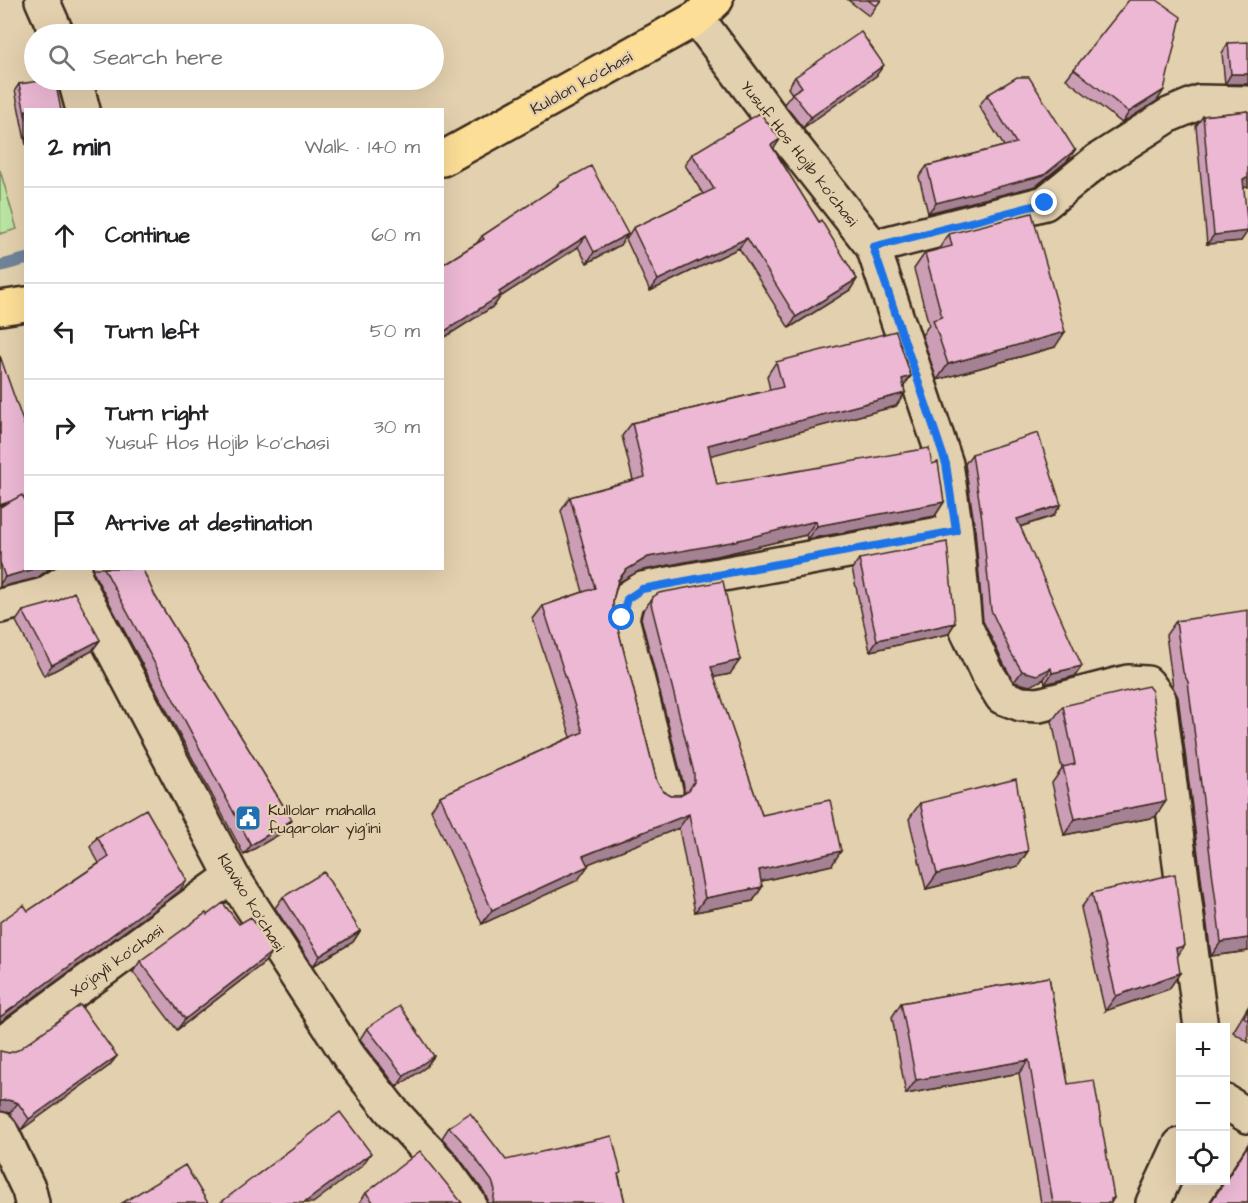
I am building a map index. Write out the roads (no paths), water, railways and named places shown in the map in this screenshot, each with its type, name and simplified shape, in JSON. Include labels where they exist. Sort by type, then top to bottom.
[{"type":"main road","name":"Kulolon ko'chasi","points":[[444,158],[707,9]]},
{"type":"main road","points":[[0,308],[24,304]]},
{"type":"street","points":[[42,0],[53,24]]},
{"type":"street","name":"Yusuf Hos Hojib ko'chasi","points":[[707,9],[777,124],[873,247],[946,464],[956,531],[965,626],[987,673],[1002,697],[1021,704],[1040,705],[1128,682],[1147,683],[1159,699],[1200,1023]]},
{"type":"street","points":[[77,90],[82,108]]},
{"type":"street","points":[[873,247],[1045,203],[1097,162],[1169,116],[1200,102],[1248,103]]},
{"type":"street","points":[[666,791],[622,618],[627,599],[642,589],[956,531]]},
{"type":"street","name":"Klavixo ko'chasi","points":[[0,606],[44,595],[74,572],[232,876],[350,1058],[390,1110],[442,1166],[469,1203]]},
{"type":"street","name":"Xo'jayli ko'chasi","points":[[0,1045],[232,876]]},
{"type":"street","points":[[1230,1105],[1248,1116]]},
{"type":"street","points":[[0,1129],[29,1190],[32,1203]]},
{"type":"street","points":[[1153,1203],[1176,1154]]},
{"type":"waterway","points":[[0,266],[24,260]]},
{"type":"place","name":"Kullolar mahalla fuqarolar yig'ini","points":[[248,818]]}]
